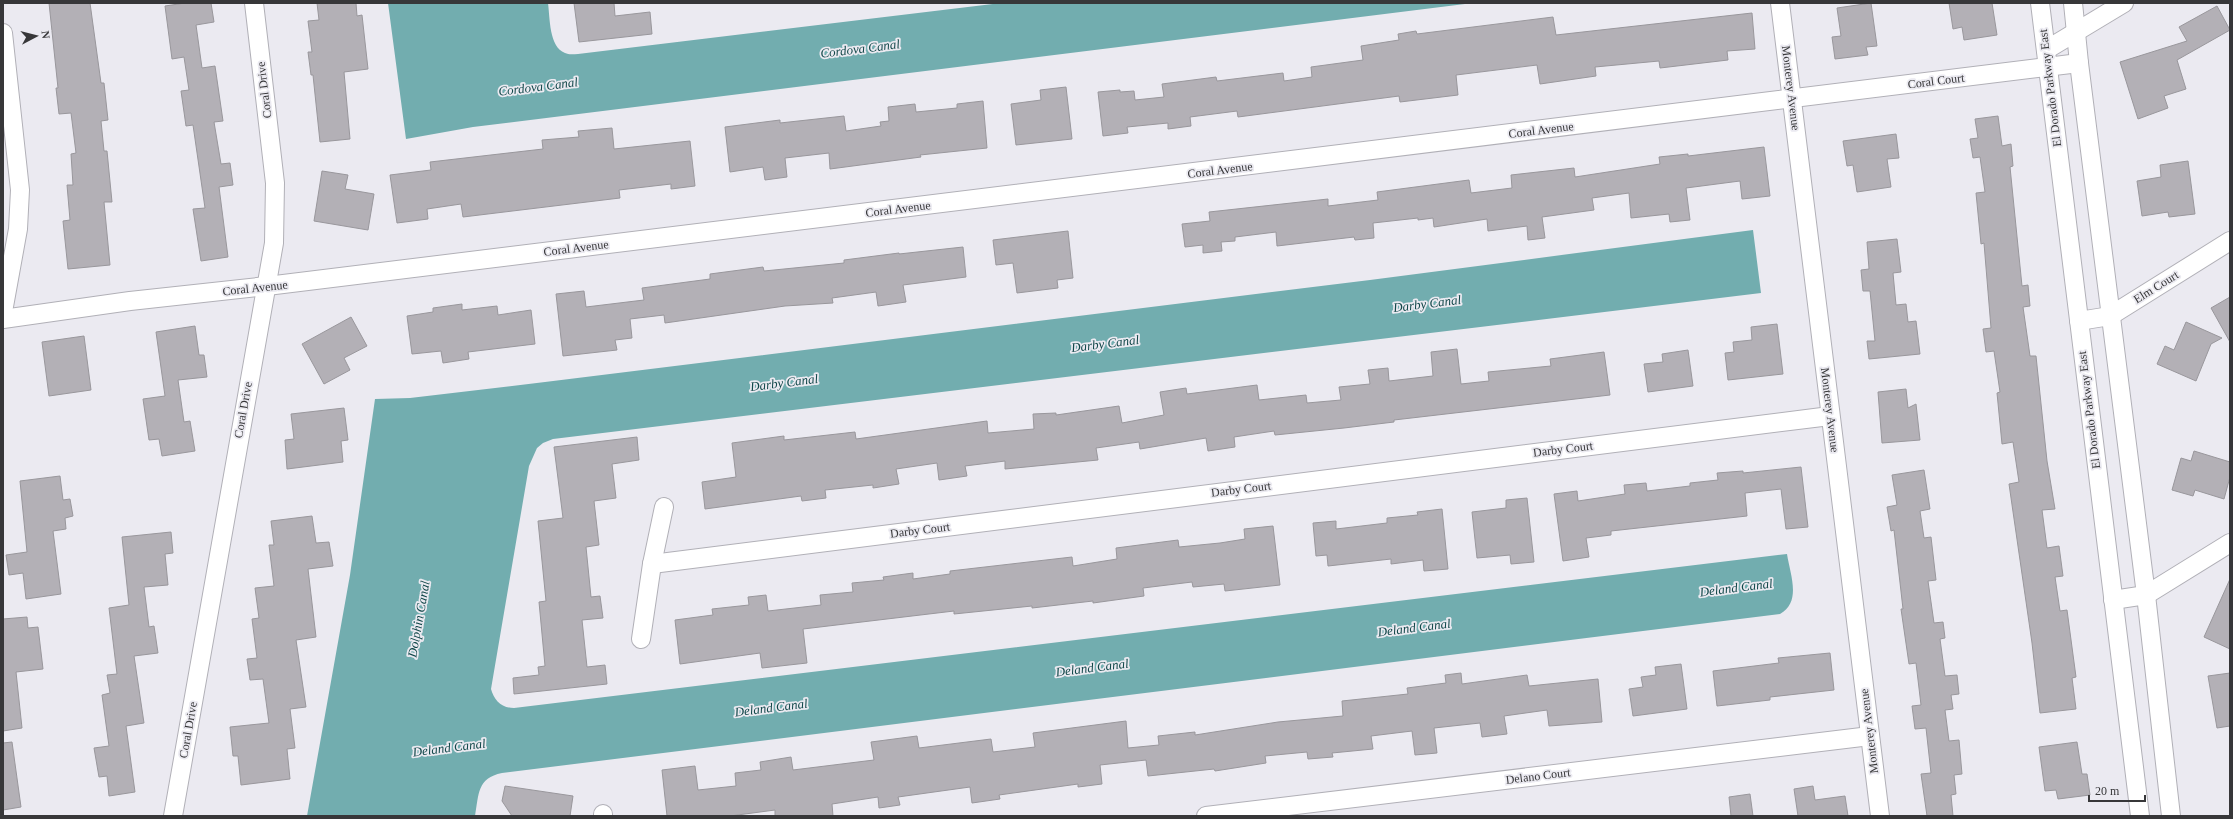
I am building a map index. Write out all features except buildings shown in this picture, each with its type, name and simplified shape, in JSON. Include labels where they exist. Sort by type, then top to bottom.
[{"type":"street","name":"Coral Drive","points":[[173,816],[252,358],[267,286],[274,243],[275,183],[254,3]]},
{"type":"street","name":"Monterey Avenue","points":[[1780,3],[1793,98],[1830,416],[1880,816]]},
{"type":"street","name":"El Dorado Parkway East","points":[[2040,3],[2140,816]]},
{"type":"street","points":[[2073,3],[2110,316],[2146,595],[2171,816]]},
{"type":"street","points":[[2047,59],[2076,33],[2124,3]]},
{"type":"street","points":[[3,33],[20,190],[18,229],[3,312]]},
{"type":"street","name":"Coral Court","points":[[1793,98],[2047,59],[2079,63]]},
{"type":"street","name":"Coral Avenue","points":[[3,318],[130,301],[267,286],[1793,98]]},
{"type":"street","name":"Elm Court","points":[[2079,321],[2110,316],[2230,241]]},
{"type":"street","name":"Darby Court","points":[[652,564],[1830,416]]},
{"type":"street","points":[[641,639],[652,564],[664,507]]},
{"type":"street","points":[[2113,600],[2146,595],[2230,543]]},
{"type":"street","name":"Delano Court","points":[[1206,816],[1870,736]]},
{"type":"water","name":"Cordova Canal","points":[[388,3],[548,3],[551,31],[556,45],[565,53],[578,54],[1001,3],[1473,3],[473,127],[406,139]]},
{"type":"water","points":[[1753,230],[1761,293],[553,439],[543,443],[537,448],[529,466],[491,689],[494,697],[499,703],[505,707],[514,708],[1787,554],[1792,579],[1793,595],[1787,609],[1780,614],[502,773],[494,775],[484,783],[479,794],[475,816],[307,816],[350,575],[375,399],[410,398],[545,382],[1370,280]]},
{"type":"water label","name":"Darby Canal","points":[[1427,303]]},
{"type":"water label","name":"Darby Canal","points":[[1105,343]]},
{"type":"water label","name":"Darby Canal","points":[[784,382]]},
{"type":"water label","name":"Deland Canal","points":[[1736,587]]},
{"type":"water label","name":"Dolphin Canal","points":[[418,619]]},
{"type":"water label","name":"Deland Canal","points":[[1414,627]]},
{"type":"water label","name":"Deland Canal","points":[[1092,667]]},
{"type":"water label","name":"Deland Canal","points":[[771,707]]},
{"type":"water label","name":"Deland Canal","points":[[449,747]]}]
